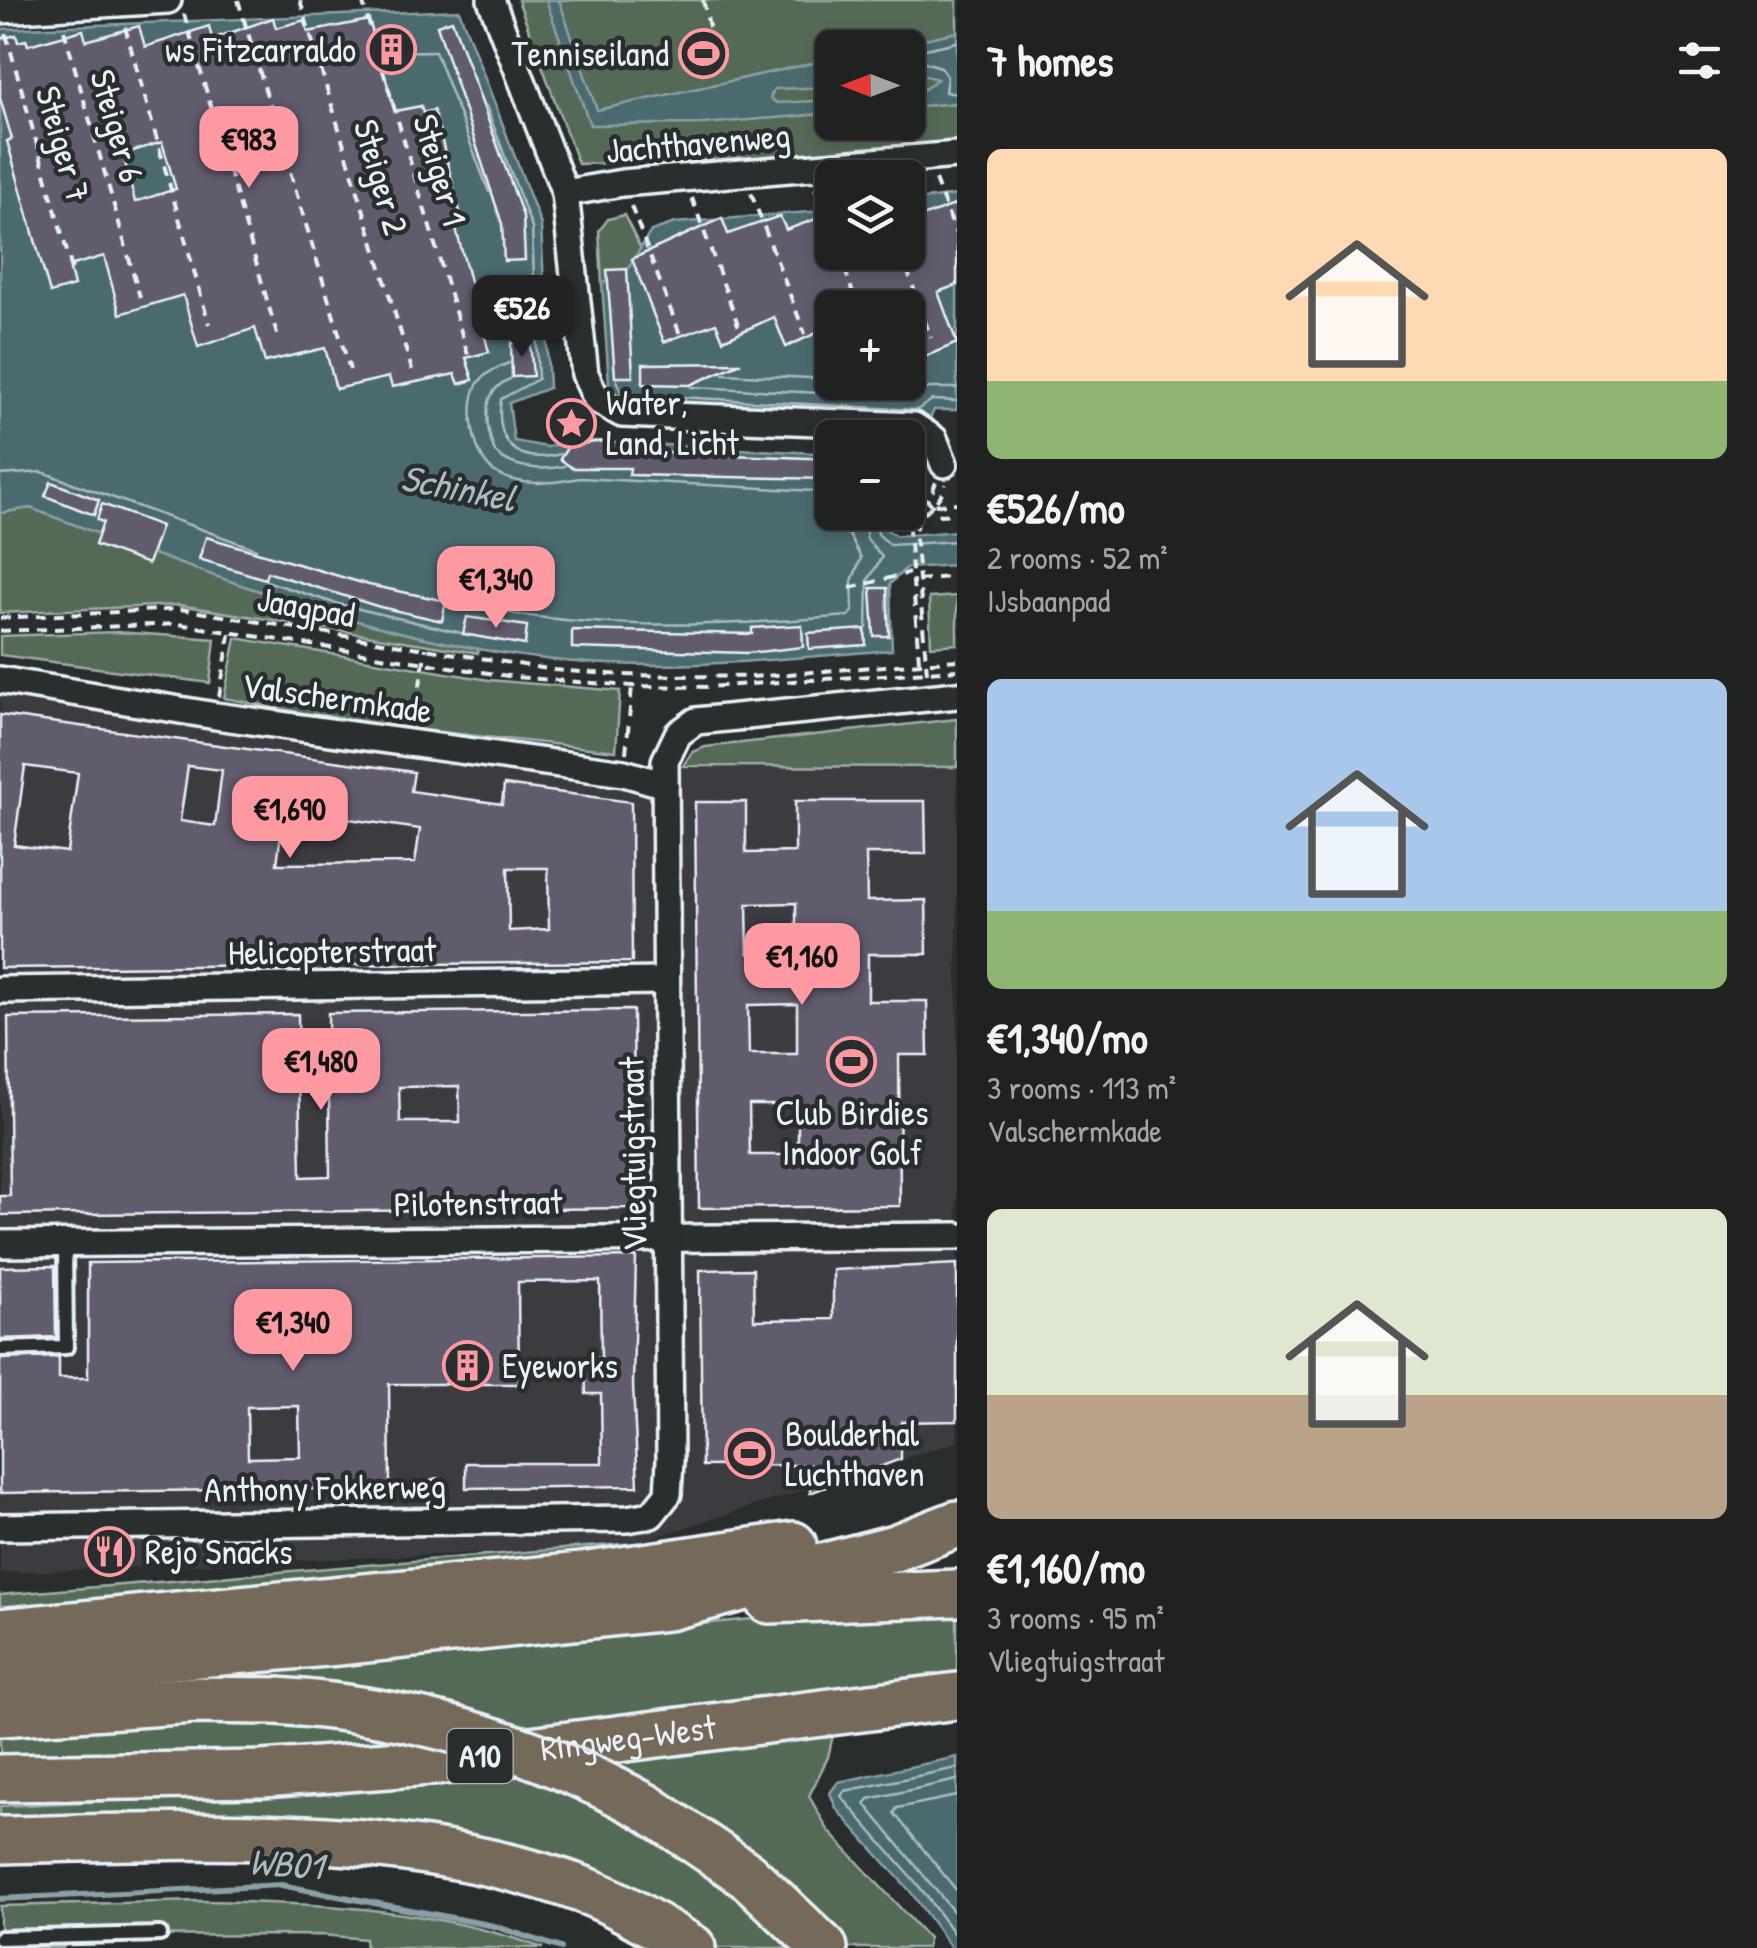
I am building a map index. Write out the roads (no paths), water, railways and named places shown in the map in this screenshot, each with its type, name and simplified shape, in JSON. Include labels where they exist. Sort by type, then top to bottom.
[{"type":"highway","points":[[668,1606],[895,1548],[957,1524]]},
{"type":"highway","points":[[0,1632],[582,1576],[801,1544],[895,1548]]},
{"type":"highway","points":[[0,1671],[338,1642],[668,1606],[855,1594],[957,1593]]},
{"type":"highway","name":"Ringweg-West","points":[[0,1778],[262,1774],[444,1761],[595,1738],[957,1696]]},
{"type":"highway","name":"A10","points":[[0,1714],[194,1700],[277,1701],[406,1715],[468,1730],[574,1770],[646,1807],[747,1875],[824,1948]]},
{"type":"highway","points":[[0,1840],[173,1837],[378,1842],[470,1857],[586,1891],[692,1948]]},
{"type":"street","points":[[2,20],[168,0]]},
{"type":"street","points":[[491,0],[565,193],[585,374],[590,391],[607,409],[622,414],[914,426],[934,439],[944,469]]},
{"type":"street","name":"Jachthavenweg","points":[[565,193],[622,183],[957,155]]},
{"type":"street","name":"Valschermkade","points":[[0,680],[216,716],[624,773],[665,785]]},
{"type":"street","points":[[665,785],[665,761],[678,734],[696,721],[957,695]]},
{"type":"street","name":"Vliegtuigstraat","points":[[651,1515],[668,1494],[671,1237],[665,785]]},
{"type":"street","name":"Helicopterstraat","points":[[0,990],[665,982]]},
{"type":"street","name":"Pilotenstraat","points":[[0,1244],[957,1236]]},
{"type":"street","name":"Anthony Fokkerweg","points":[[0,1527],[436,1522],[651,1515]]},
{"type":"lane","points":[[0,1348],[66,1347],[65,1243]]},
{"type":"lane","points":[[436,1522],[437,1486]]},
{"type":"lane","points":[[0,1938],[131,1941],[160,1934]]},
{"type":"water","points":[[546,0],[559,0],[597,110],[815,63],[815,88],[774,89],[770,98],[777,103],[815,101],[815,114],[703,124],[590,125]]},
{"type":"water","name":"Schinkel","points":[[459,10],[541,225],[549,388],[509,403],[514,441],[547,447],[575,440],[815,453],[815,530],[887,530],[897,536],[957,531],[957,565],[906,568],[890,584],[892,650],[718,663],[588,663],[414,636],[283,599],[30,508],[0,513],[0,29]]},
{"type":"water","points":[[957,32],[957,103],[925,106],[925,89],[937,79],[925,76],[925,39]]},
{"type":"water","points":[[957,195],[957,410],[934,410],[929,421],[814,417],[664,408],[610,397],[602,284],[626,272],[651,231],[675,223],[815,211],[815,270],[925,270],[925,199]]},
{"type":"water","points":[[957,1757],[957,1948],[951,1948],[910,1891],[836,1808],[830,1793],[838,1782]]},
{"type":"waterway","name":"WB01","points":[[0,1899],[281,1885],[494,1926],[561,1948]]},
{"type":"place","name":"ws Fitzcarraldo","points":[[391,50]]},
{"type":"place","name":"Tenniseiland","points":[[704,54]]},
{"type":"place","name":"Water, Land, Licht","points":[[571,423]]},
{"type":"place","name":"Club Birdies Indoor Golf","points":[[852,1061]]},
{"type":"place","name":"Eyeworks","points":[[467,1366]]},
{"type":"place","name":"Boulderhal Luchthaven","points":[[750,1454]]},
{"type":"place","name":"Rejo Snacks","points":[[110,1552]]}]
